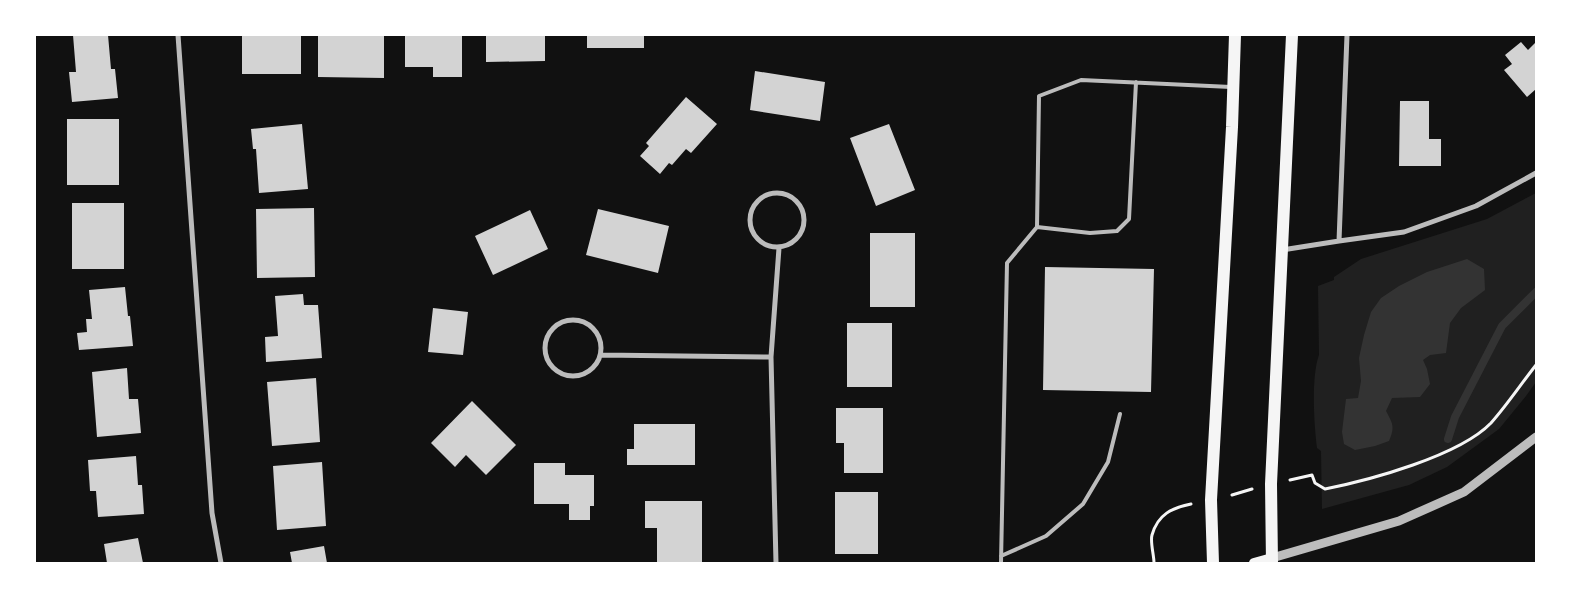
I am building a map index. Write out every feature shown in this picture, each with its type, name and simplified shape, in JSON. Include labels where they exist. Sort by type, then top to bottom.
[{"type":"main road","points":[[1213,563],[1211,500],[1236,35]]},
{"type":"main road","points":[[1254,563],[1272,560],[1271,484],[1292,35]]},
{"type":"street","points":[[178,35],[212,514],[221,563]]},
{"type":"street","points":[[1340,240],[1347,35]]},
{"type":"street","points":[[1282,250],[1404,232],[1476,206],[1536,173]]},
{"type":"street","points":[[776,192],[787,194],[796,200],[802,209],[805,219],[803,230],[798,239],[789,245],[778,248],[768,246],[759,240],[752,231],[750,221],[752,210],[757,201],[766,195],[776,192]]},
{"type":"street","points":[[776,563],[771,357],[778,248]]},
{"type":"street","points":[[576,320],[585,322],[599,336],[602,345],[601,355],[597,364],[581,376],[562,374],[548,361],[545,351],[546,341],[550,332],[557,325],[566,321],[576,320]]},
{"type":"street","points":[[601,355],[771,357]]},
{"type":"street","points":[[1272,560],[1399,521],[1464,492],[1536,438]]},
{"type":"lane","points":[[1001,563],[1007,263],[1037,227],[1039,96],[1081,80],[1234,87]]},
{"type":"lane","points":[[1037,227],[1090,233],[1117,231],[1129,219],[1136,82]]},
{"type":"lane","points":[[1001,556],[1046,536],[1083,504],[1108,462],[1120,414]]},
{"type":"path","points":[[1154,563],[1152,536],[1161,518],[1174,508],[1312,475],[1315,483],[1325,489],[1392,472],[1438,455],[1466,441],[1490,424],[1536,365]]},
{"type":"shaded area","points":[[1536,193],[1536,382],[1499,429],[1447,467],[1409,485],[1322,509],[1321,451],[1317,448],[1314,401],[1316,364],[1319,355],[1318,286],[1334,280],[1334,277],[1361,259],[1487,219]]},
{"type":"shaded area","points":[[1467,259],[1484,269],[1485,290],[1461,308],[1450,323],[1446,353],[1430,355],[1423,360],[1430,384],[1420,397],[1392,398],[1386,411],[1392,426],[1389,441],[1355,450],[1344,444],[1342,432],[1346,399],[1358,398],[1361,381],[1359,358],[1371,312],[1381,298],[1399,286],[1427,272]]},
{"type":"building","points":[[73,35],[108,35],[111,69],[115,69],[118,98],[72,102],[69,72],[76,72]]},
{"type":"building","points":[[242,35],[301,35],[301,74],[242,74]]},
{"type":"building","points":[[318,35],[384,35],[384,78],[318,77]]},
{"type":"building","points":[[405,35],[462,35],[462,77],[433,77],[433,67],[405,67]]},
{"type":"building","points":[[486,35],[545,35],[545,61],[486,62]]},
{"type":"building","points":[[587,35],[644,35],[644,48],[587,48]]},
{"type":"building","points":[[1521,42],[1528,50],[1536,42],[1536,89],[1527,97],[1504,70],[1512,64],[1505,55]]},
{"type":"building","points":[[755,71],[825,82],[820,121],[750,110]]},
{"type":"building","points":[[686,97],[717,124],[691,153],[686,149],[672,165],[669,163],[660,174],[640,156],[649,146],[646,143]]},
{"type":"building","points":[[1400,101],[1429,101],[1429,139],[1441,139],[1441,166],[1399,166]]},
{"type":"building","points":[[67,119],[119,119],[119,185],[67,185]]},
{"type":"building","points":[[302,124],[308,189],[259,193],[256,149],[253,149],[251,129]]},
{"type":"building","points":[[889,124],[915,190],[876,206],[850,138]]},
{"type":"building","points":[[72,203],[124,203],[124,269],[72,269]]},
{"type":"building","points":[[314,208],[315,277],[257,278],[256,209]]},
{"type":"building","points":[[598,209],[669,226],[658,273],[586,255]]},
{"type":"building","points":[[530,210],[548,249],[493,275],[475,236]]},
{"type":"building","points":[[870,233],[915,233],[915,307],[870,307]]},
{"type":"building","points":[[1045,267],[1154,269],[1151,392],[1043,390]]},
{"type":"building","points":[[125,287],[133,346],[79,350],[77,333],[87,332],[86,319],[92,319],[89,290]]},
{"type":"building","points":[[303,294],[304,305],[318,305],[322,358],[266,362],[265,337],[278,336],[275,296]]},
{"type":"building","points":[[433,308],[468,312],[463,355],[428,352]]},
{"type":"building","points":[[847,323],[892,323],[892,387],[847,387]]},
{"type":"building","points":[[127,368],[129,399],[138,399],[141,433],[97,437],[92,372]]},
{"type":"building","points":[[316,378],[320,442],[272,446],[267,382]]},
{"type":"building","points":[[472,401],[516,445],[486,475],[466,455],[455,467],[431,443]]},
{"type":"building","points":[[836,408],[883,408],[883,473],[844,473],[844,443],[836,443]]},
{"type":"building","points":[[634,424],[695,424],[695,465],[627,465],[627,449],[634,449]]},
{"type":"building","points":[[136,456],[138,485],[142,485],[144,514],[98,517],[96,491],[90,491],[88,460]]},
{"type":"building","points":[[322,462],[326,526],[277,530],[273,466]]},
{"type":"building","points":[[534,463],[565,463],[565,475],[594,475],[594,506],[590,506],[590,520],[569,520],[569,504],[534,504]]},
{"type":"building","points":[[835,492],[878,492],[878,554],[835,554]]},
{"type":"building","points":[[645,501],[702,501],[702,562],[657,562],[657,528],[645,528]]},
{"type":"building","points":[[138,538],[143,563],[107,563],[104,544]]},
{"type":"building","points":[[324,546],[327,563],[292,563],[290,552]]},
{"type":"waterway","points":[[1448,439],[1455,417],[1502,326],[1536,292]]}]
